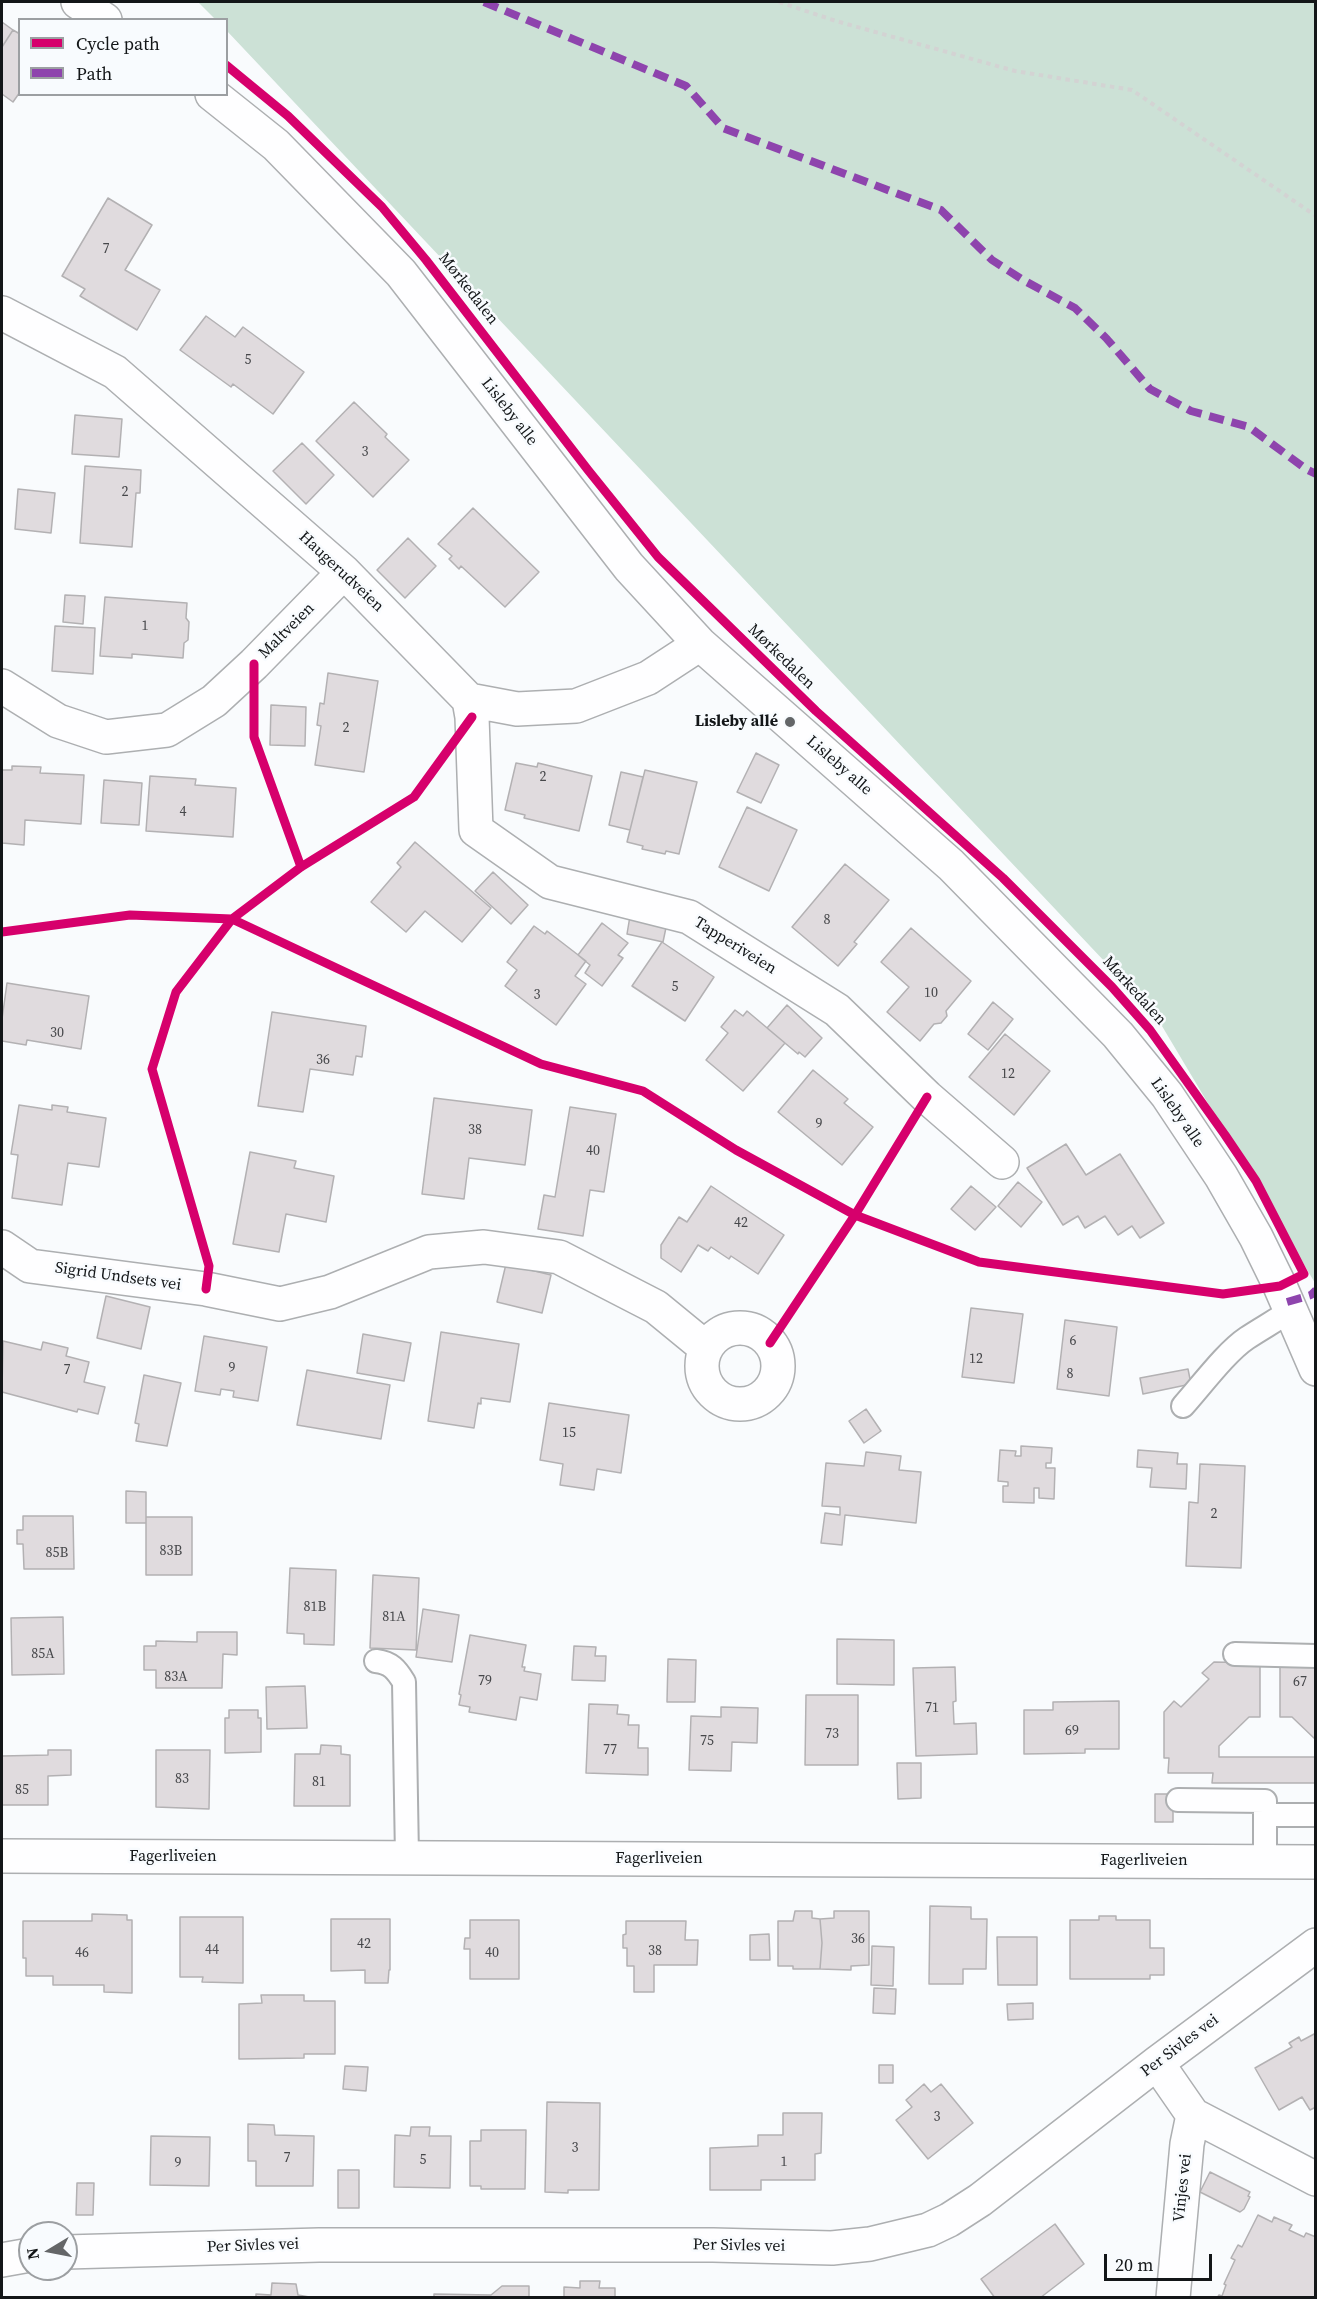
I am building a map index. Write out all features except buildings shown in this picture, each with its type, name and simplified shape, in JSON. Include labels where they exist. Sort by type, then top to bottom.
[{"type":"street","points":[[78,2],[102,18]]},
{"type":"street","name":"Lisleby alle","points":[[215,96],[276,145],[401,273],[628,567],[700,644],[951,865],[1118,1035],[1167,1095],[1221,1176],[1256,1237],[1316,1369]]},
{"type":"street","name":"Haugerudveien","points":[[2,313],[115,372],[344,572],[469,700]]},
{"type":"street","name":"Maltveien","points":[[2,687],[58,721],[106,737],[167,730],[214,701],[254,664],[344,572]]},
{"type":"street","points":[[469,700],[517,709],[576,706],[648,678],[700,644]]},
{"type":"street","name":"Tapperiveien","points":[[469,700],[472,717],[476,830],[550,882],[689,917],[719,935],[837,1010],[927,1097],[1002,1162]]},
{"type":"street","name":"Sigrid Undsets vei","points":[[2,1247],[30,1266],[206,1289],[280,1304],[330,1292],[429,1252],[484,1247],[560,1257],[656,1307],[706,1348]]},
{"type":"street","name":"Fagerliveien","points":[[2,1856],[1316,1862]]},
{"type":"street","name":"Per Sivles vei","points":[[78,2252],[319,2245],[701,2245],[832,2248],[904,2237],[950,2220],[980,2200],[1157,2063],[1316,1945]]},
{"type":"street","points":[[1157,2063],[1193,2115],[1316,2179]]},
{"type":"street","name":"Vinjes vei","points":[[1173,2298],[1187,2144],[1193,2115]]},
{"type":"street","points":[[2,2260],[18,2257]]},
{"type":"lane","points":[[1183,1406],[1235,1348],[1291,1310]]},
{"type":"lane","points":[[1235,1654],[1316,1656]]},
{"type":"lane","points":[[376,1661],[391,1665],[404,1682],[407,1857]]},
{"type":"lane","points":[[1178,1800],[1264,1801],[1265,1862]]},
{"type":"lane","points":[[1265,1815],[1316,1815]]},
{"type":"path","points":[[780,2],[836,21],[1015,71],[1132,90],[1316,216]]},
{"type":"green space","points":[[198,2],[1315,2],[1315,1283],[1156,1016],[228,32],[228,18],[214,18]]},
{"type":"marked path","points":[[484,2],[686,86],[723,128],[941,210],[992,260],[1075,308],[1106,338],[1150,389],[1191,411],[1249,427],[1316,474]]},
{"type":"marked path","points":[[1287,1302],[1311,1295],[1316,1290]]},
{"type":"cycle path","name":"Mørkedalen","points":[[2,932],[130,915],[232,919],[541,1064],[643,1091],[736,1150],[855,1215],[979,1262],[1223,1294],[1280,1286],[1304,1274],[1256,1181],[1150,1030],[1112,987],[1003,878],[816,711],[658,557],[382,207],[288,116],[228,67]]},
{"type":"cycle path","points":[[254,664],[254,737],[301,867]]},
{"type":"cycle path","points":[[206,1289],[209,1266],[152,1069],[176,992],[232,919],[301,867],[414,797],[472,717]]},
{"type":"cycle path","points":[[770,1343],[855,1215],[927,1097]]},
{"type":"place","name":"Lisleby allé","points":[[790,722]]}]
